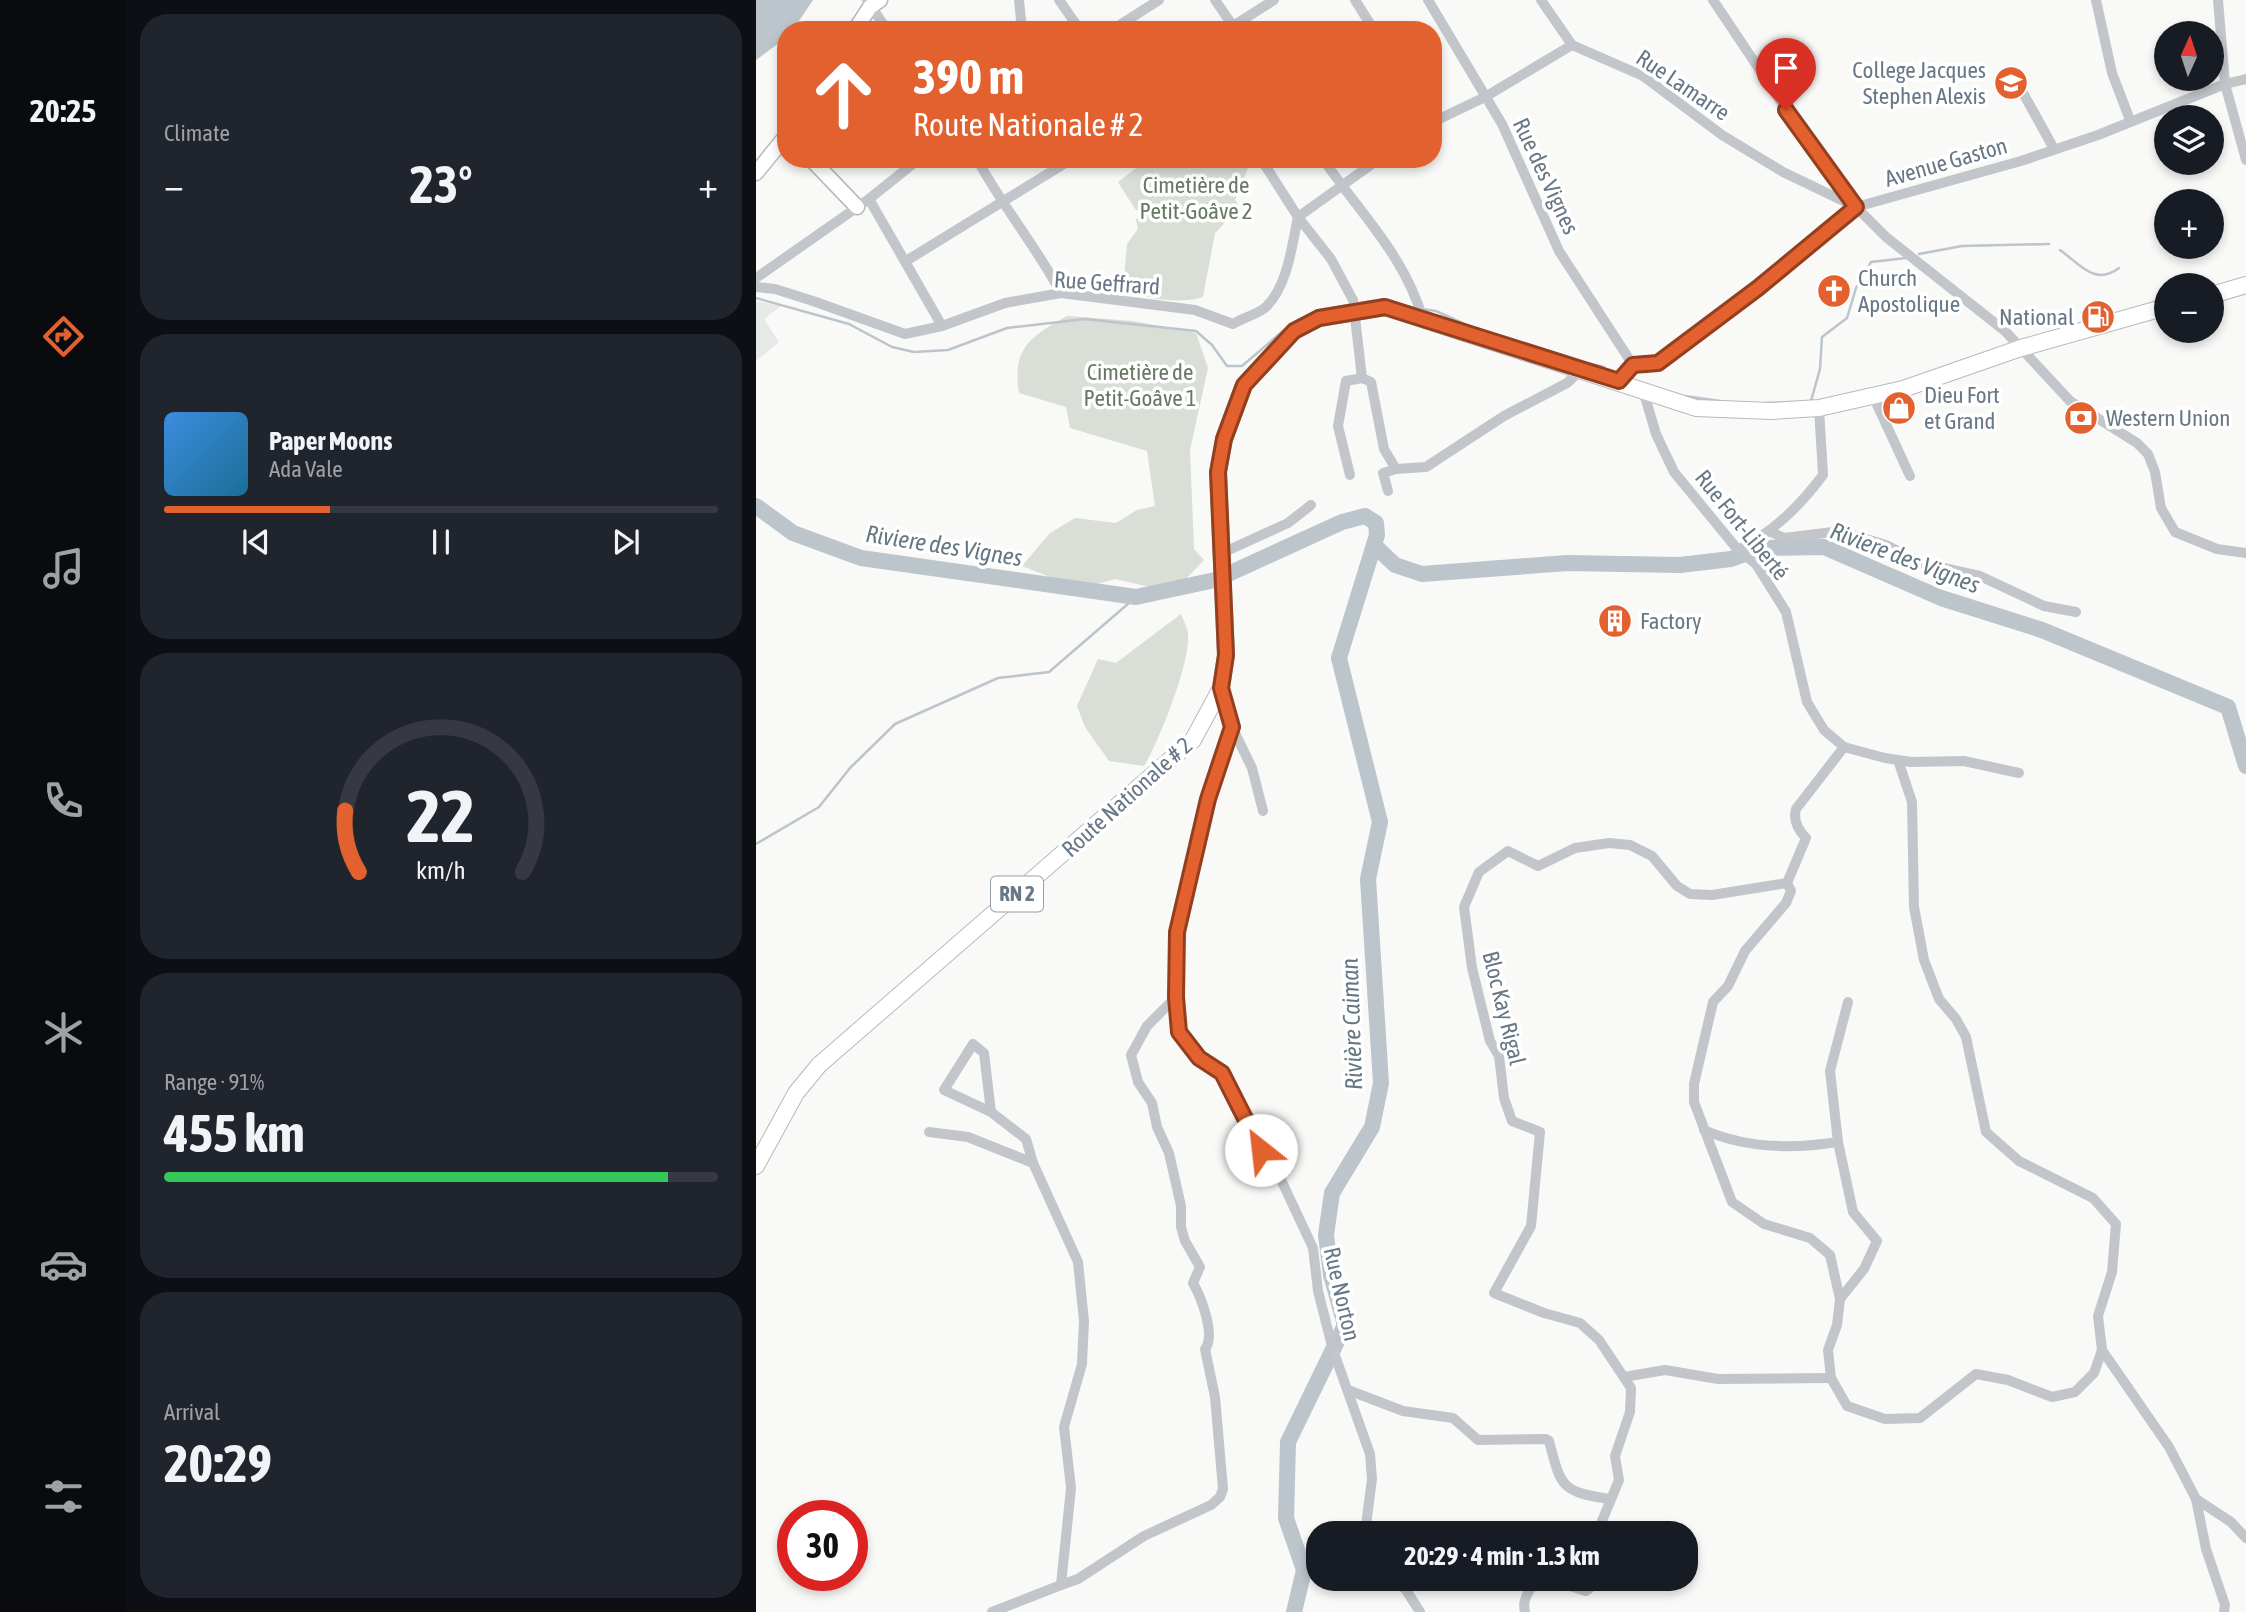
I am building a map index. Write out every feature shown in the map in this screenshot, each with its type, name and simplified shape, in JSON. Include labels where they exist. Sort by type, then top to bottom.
[{"type":"main road","points":[[2224,291],[2246,285]]},
{"type":"main road","name":"RN 2","points":[[1220,555],[1218,472],[1224,439],[1244,385],[1294,331],[1354,305],[1385,307],[1582,368],[1696,408],[1758,411],[1819,408],[1873,396],[2021,348],[2154,310]]},
{"type":"main road","name":"Route Nationale # 2","points":[[756,1166],[796,1093],[819,1065],[1193,740],[1221,688],[1226,655],[1220,555]]},
{"type":"street","points":[[1019,0],[1021,21]]},
{"type":"street","points":[[1059,0],[1074,21]]},
{"type":"street","points":[[1126,21],[1159,0]]},
{"type":"street","points":[[1215,0],[1229,21]]},
{"type":"street","points":[[1244,21],[1274,0]]},
{"type":"street","points":[[1355,0],[1368,21]]},
{"type":"street","name":"Rue des Vignes","points":[[1428,0],[1440,21]]},
{"type":"street","points":[[1442,118],[1485,97],[1572,45],[1541,0]]},
{"type":"street","points":[[1713,0],[1800,130],[1856,207],[1886,237],[1981,309],[2070,401],[2137,443],[2148,454],[2162,496],[2161,508],[2175,532],[2217,549],[2246,553]]},
{"type":"street","points":[[2096,0],[2112,73],[2130,120]]},
{"type":"street","points":[[2218,0],[2225,84],[2246,160]]},
{"type":"street","points":[[860,21],[872,2]]},
{"type":"street","points":[[872,2],[882,21]]},
{"type":"street","name":"Rue des Vignes","points":[[1442,24],[1502,124],[1559,251],[1633,365]]},
{"type":"street","name":"Rue Lamarre","points":[[1572,45],[1643,76],[1732,141],[1794,178],[1856,207]]},
{"type":"street","points":[[2012,73],[2054,149]]},
{"type":"street","name":"Avenue Gaston","points":[[1633,365],[1658,363],[1758,288],[1856,207],[2098,135],[2225,84],[2246,79]]},
{"type":"street","points":[[756,173],[777,147]]},
{"type":"street","points":[[822,168],[863,203],[906,261],[942,326]]},
{"type":"street","points":[[756,278],[863,203],[908,168]]},
{"type":"street","points":[[982,168],[1001,204],[1043,260],[1061,293]]},
{"type":"street","points":[[906,261],[1058,168]]},
{"type":"street","points":[[1267,168],[1298,217],[1331,259],[1354,305],[1362,378]]},
{"type":"street","points":[[1329,168],[1393,251],[1416,295],[1423,320]]},
{"type":"street","points":[[1298,217],[1366,168]]},
{"type":"street","name":"Rue Geffrard","points":[[756,287],[813,301],[905,334],[942,326],[1005,303],[1061,293],[1195,310],[1233,324],[1267,306],[1277,290],[1287,265],[1298,217]]},
{"type":"street","points":[[1619,381],[1633,365]]},
{"type":"street","points":[[1388,491],[1382,473],[1426,467],[1504,416],[1567,383],[1582,368]]},
{"type":"street","points":[[1350,475],[1338,426],[1346,381],[1362,378],[1371,382],[1384,449],[1396,469]]},
{"type":"street","name":"Rue Fort-Liberté","points":[[1643,390],[1656,434],[1674,472],[1738,550],[1756,564],[1786,612],[1807,702],[1824,730],[1844,747]]},
{"type":"street","points":[[1873,396],[1910,476]]},
{"type":"street","points":[[1738,550],[1771,532],[1803,503],[1823,475],[1819,408]]},
{"type":"street","points":[[1220,555],[1288,523],[1311,505]]},
{"type":"street","points":[[1771,532],[1784,538],[1833,532],[1862,537],[1886,545],[1921,564],[1980,576],[2044,606],[2076,612]]},
{"type":"street","points":[[1221,688],[1232,727],[1252,768],[1264,811]]},
{"type":"street","name":"Rue Norton","points":[[1232,727],[1208,799],[1177,932],[1176,997],[1179,1032],[1199,1058],[1222,1073],[1232,1088],[1247,1127],[1276,1169],[1313,1248],[1333,1350],[1370,1454],[1372,1479],[1367,1521]]},
{"type":"street","points":[[1898,760],[1912,802],[1914,906],[1924,960],[1939,999],[1956,1019],[1966,1037],[1986,1132],[2019,1161],[2093,1198],[2116,1224],[2112,1272],[2098,1317],[2102,1350],[2094,1373],[2075,1392],[2052,1397],[2008,1380],[1976,1374],[1920,1419],[1885,1419],[1847,1406],[1831,1378],[1828,1350],[1837,1325],[1840,1299],[1830,1255],[1810,1238],[1764,1224],[1732,1202],[1694,1102],[1694,1084],[1713,1002],[1728,986],[1745,951],[1786,902],[1791,891],[1787,883],[1806,838],[1800,832],[1794,816],[1796,808],[1844,747],[1898,760],[1964,761],[2019,773]]},
{"type":"street","name":"Bloc Kay Rigal","points":[[1624,1377],[1599,1340],[1580,1322],[1544,1313],[1494,1293],[1531,1226],[1540,1132],[1512,1121],[1504,1098],[1499,1056],[1490,1041],[1472,968],[1464,907],[1479,872],[1508,851],[1538,866],[1574,848],[1609,843],[1630,845],[1652,856],[1677,886],[1690,894],[1712,895],[1787,883]]},
{"type":"street","points":[[992,1612],[1078,1579],[1144,1536],[1210,1505],[1220,1497],[1223,1489],[1215,1397],[1205,1349],[1209,1345],[1208,1332],[1193,1283],[1200,1267],[1185,1241],[1181,1227],[1181,1206],[1169,1153],[1157,1127],[1152,1103],[1138,1082],[1131,1055],[1147,1026],[1176,997]]},
{"type":"street","points":[[1840,1299],[1854,1284],[1877,1241],[1853,1212],[1850,1192],[1843,1179],[1838,1142],[1830,1071],[1848,1002]]},
{"type":"street","points":[[991,1112],[984,1053],[974,1044],[944,1090],[991,1112],[1026,1139],[1033,1163],[1078,1262],[1084,1321],[1082,1364],[1064,1427],[1072,1488],[1061,1585]]},
{"type":"street","points":[[1704,1130],[1751,1144],[1805,1147],[1838,1142]]},
{"type":"street","points":[[929,1132],[968,1137],[1033,1163]]},
{"type":"street","points":[[2102,1350],[2169,1447],[2196,1499],[2206,1549],[2225,1605],[2224,1612]]},
{"type":"street","points":[[1602,1521],[1619,1480],[1615,1456],[1632,1399],[1631,1388],[1624,1377],[1665,1370],[1718,1379],[1831,1378]]},
{"type":"street","points":[[1348,1390],[1404,1411],[1453,1418],[1478,1440],[1546,1439],[1549,1441],[1557,1474],[1564,1484],[1575,1491],[1610,1499]]},
{"type":"street","points":[[2196,1499],[2231,1522],[2246,1538]]},
{"type":"street","points":[[1404,1591],[1420,1612]]},
{"type":"street","points":[[1525,1612],[1524,1599],[1529,1591]]},
{"type":"shaded area","points":[[756,0],[813,0],[799,21],[777,21],[777,45],[756,60]]},
{"type":"shaded area","points":[[756,301],[781,306],[764,319],[779,342],[756,361]]},
{"type":"green space","name":"Cimetière de Petit-Goâve 2","points":[[1136,168],[1248,168],[1235,200],[1240,207],[1215,233],[1203,297],[1163,300],[1123,290],[1127,244],[1138,229],[1136,220],[1141,212],[1135,209],[1118,182]]},
{"type":"green space","name":"Cimetière de Petit-Goâve 1","points":[[1067,316],[1133,321],[1196,333],[1208,368],[1190,450],[1194,549],[1204,560],[1185,580],[1154,588],[1115,579],[1080,589],[1022,566],[1050,533],[1075,518],[1116,523],[1137,510],[1155,506],[1147,451],[1070,428],[1066,407],[1019,393],[1018,365],[1021,354],[1034,338]]},
{"type":"green space","points":[[1181,614],[1188,635],[1184,664],[1165,721],[1150,754],[1144,766],[1109,761],[1085,727],[1077,706],[1098,659],[1116,663]]},
{"type":"waterway","points":[[1919,254],[1962,246],[2049,244]]},
{"type":"waterway","points":[[2060,250],[2095,274],[2103,275],[2119,268]]},
{"type":"waterway","points":[[1811,401],[1820,369],[1822,337],[1847,318],[1856,288],[1871,262],[1906,258]]},
{"type":"waterway","points":[[756,298],[849,324],[892,347],[914,352],[948,350],[1007,328],[1085,319],[1196,331],[1212,345],[1227,366],[1242,366],[1284,330]]},
{"type":"waterway","points":[[1422,309],[1436,311],[1471,327]]},
{"type":"waterway","points":[[1570,359],[1604,367]]},
{"type":"waterway","points":[[1685,396],[1720,401]]},
{"type":"waterway","points":[[1765,403],[1793,402]]},
{"type":"waterway","name":"Rivière Caiman","points":[[756,506],[793,533],[861,558],[1136,597],[1215,580],[1342,522],[1365,516],[1376,523],[1377,535],[1339,658],[1380,822],[1368,879],[1381,1083],[1372,1127],[1332,1193],[1326,1235],[1331,1275],[1345,1325],[1288,1442],[1286,1518],[1304,1570],[1294,1612]]},
{"type":"waterway","name":"Riviere des Vignes","points":[[1374,545],[1395,565],[1422,574],[1567,563],[1680,565],[1731,559],[1762,548],[1824,547],[1941,598],[2042,630],[2228,707],[2246,766]]},
{"type":"waterway","name":"Riviere des Vignes","points":[[756,844],[819,807],[850,768],[895,724],[998,678],[1049,672],[1136,597]]},
{"type":"place","name":"College Jacques Stephen Alexis","points":[[2011,83]]},
{"type":"place","name":"Church Apostolique","points":[[1834,291]]},
{"type":"place","name":"National","points":[[2098,317]]},
{"type":"place","name":"Dieu Fort et Grand","points":[[1899,408]]},
{"type":"place","name":"Western Union","points":[[2081,418]]},
{"type":"place","name":"Factory","points":[[1615,621]]},
{"type":"route","points":[[1261,1150],[1247,1127],[1232,1088],[1222,1073],[1199,1058],[1179,1032],[1176,997],[1177,932],[1208,799],[1232,727],[1221,688],[1226,655],[1218,472],[1224,439],[1244,385],[1294,331],[1319,318],[1385,307],[1619,381],[1633,365],[1658,363],[1758,288],[1856,207],[1786,110]]}]
